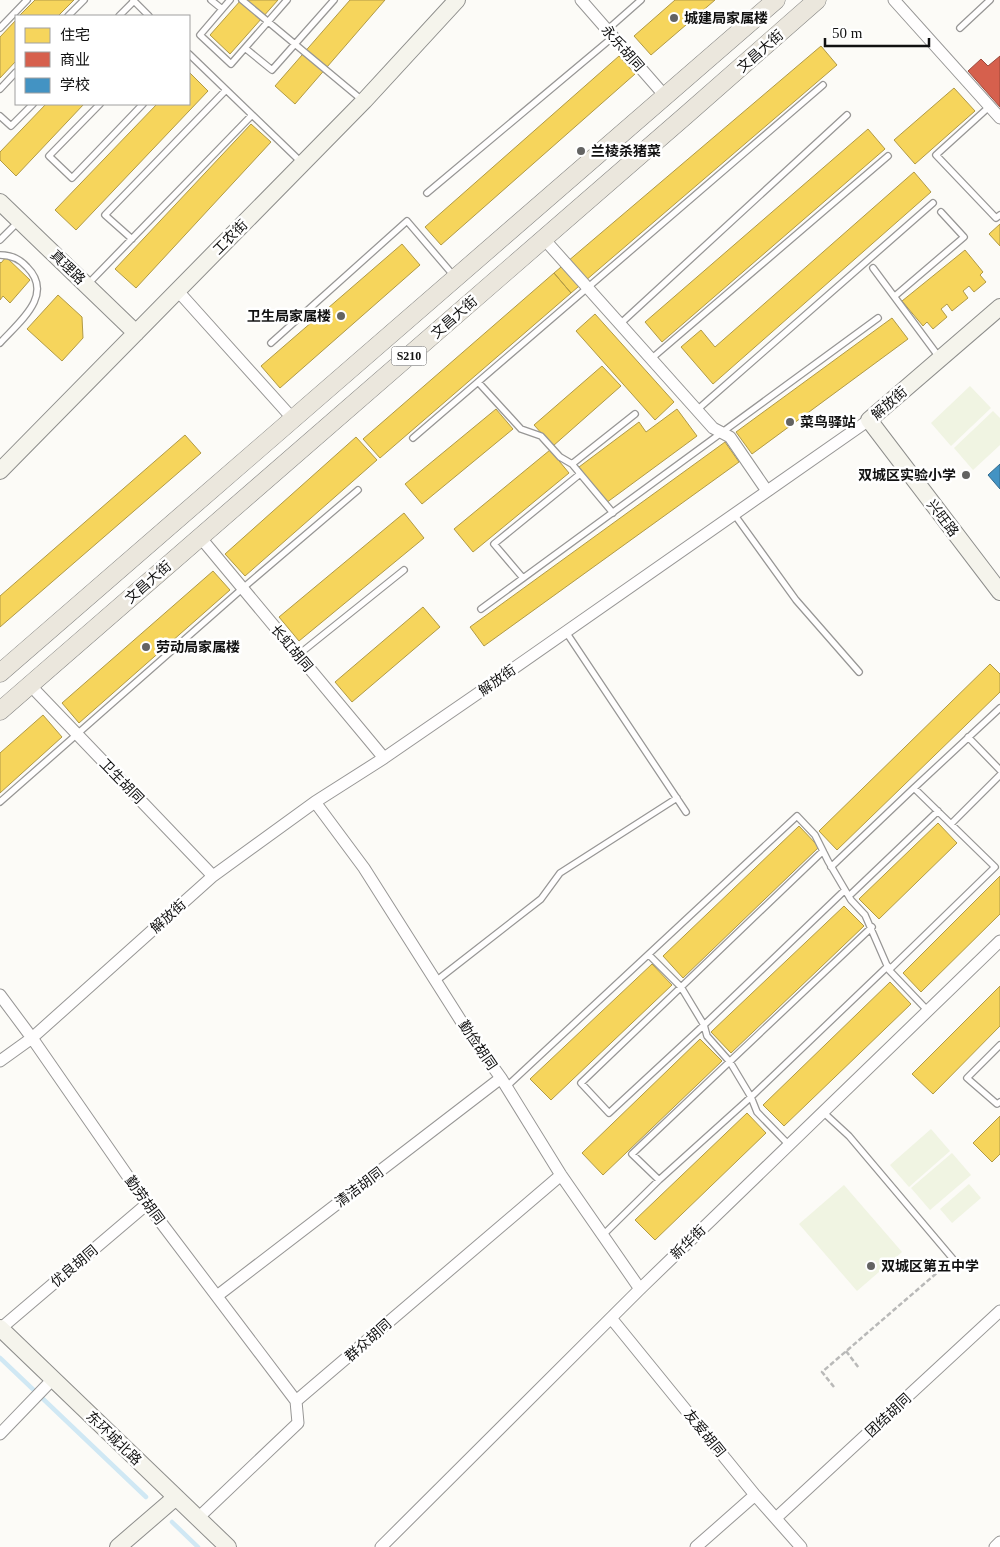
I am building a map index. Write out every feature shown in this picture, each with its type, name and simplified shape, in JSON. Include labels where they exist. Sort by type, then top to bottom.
[{"type":"main road","name":"工农街","points":[[0,471],[364,101],[457,0]]},
{"type":"main road","name":"文昌大街","points":[[0,672],[776,0]]},
{"type":"main road","name":"文昌大街","points":[[0,711],[817,0]]},
{"type":"main road","name":"真理路","points":[[0,202],[136,333]]},
{"type":"main road","name":"解放街","points":[[869,420],[1000,307]]},
{"type":"main road","name":"兴旺路","points":[[869,420],[1000,592]]},
{"type":"main road","name":"东环城北路","points":[[0,1329],[43,1389],[176,1497],[228,1547]]},
{"type":"main road","points":[[118,1547],[176,1497]]},
{"type":"street","name":"永乐胡同","points":[[582,0],[665,96]]},
{"type":"street","points":[[894,0],[1000,118]]},
{"type":"street","points":[[544,239],[696,410],[713,428],[730,437],[767,491]]},
{"type":"street","points":[[177,290],[292,418]]},
{"type":"street","name":"解放街","points":[[0,1061],[32,1038],[213,876],[316,802],[384,758],[869,420]]},
{"type":"street","name":"长虹胡同","points":[[200,537],[384,758]]},
{"type":"street","name":"卫生胡同","points":[[30,685],[213,876]]},
{"type":"street","name":"勤俭胡同","points":[[316,802],[364,868],[561,1175],[640,1289]]},
{"type":"street","name":"新华街","points":[[381,1547],[640,1289],[1000,942]]},
{"type":"street","name":"勤劳胡同","points":[[0,995],[147,1204],[296,1401]]},
{"type":"street","name":"清洁胡同","points":[[217,1296],[503,1083]]},
{"type":"street","name":"群众胡同","points":[[296,1401],[561,1175]]},
{"type":"street","name":"优良胡同","points":[[0,1329],[147,1204]]},
{"type":"street","name":"团结胡同","points":[[776,1518],[1000,1311]]},
{"type":"street","name":"友爱胡同","points":[[611,1318],[755,1495],[801,1547]]},
{"type":"street","points":[[0,1434],[43,1389]]},
{"type":"street","points":[[198,1518],[298,1422],[296,1401]]},
{"type":"street","points":[[696,1547],[755,1495]]},
{"type":"street","points":[[995,1547],[1000,1542]]},
{"type":"lane","points":[[0,28],[27,0]]},
{"type":"lane","points":[[69,15],[84,0]]},
{"type":"lane","points":[[120,15],[133,0],[148,15]]},
{"type":"lane","points":[[211,0],[222,9]]},
{"type":"lane","points":[[230,0],[200,35],[231,64],[287,0]]},
{"type":"lane","points":[[242,0],[364,101]]},
{"type":"lane","points":[[245,48],[272,70],[334,0]]},
{"type":"lane","points":[[427,193],[610,33],[641,0]]},
{"type":"lane","points":[[960,28],[990,0]]},
{"type":"lane","points":[[190,56],[302,164]]},
{"type":"lane","points":[[0,89],[15,73]]},
{"type":"lane","points":[[413,438],[823,85]]},
{"type":"lane","points":[[132,239],[105,215],[226,90]]},
{"type":"lane","points":[[0,116],[11,126],[32,105]]},
{"type":"lane","points":[[99,105],[50,156],[72,178],[143,105]]},
{"type":"lane","points":[[990,106],[936,155],[996,218],[1000,215]]},
{"type":"lane","points":[[87,285],[252,114]]},
{"type":"lane","points":[[620,324],[847,115]]},
{"type":"lane","points":[[651,359],[888,156]]},
{"type":"lane","points":[[696,410],[933,203]]},
{"type":"lane","points":[[895,296],[964,237],[941,212]]},
{"type":"lane","points":[[0,240],[20,221]]},
{"type":"lane","points":[[271,343],[407,221],[455,278]]},
{"type":"lane","points":[[0,255],[8,255],[19,260],[36,276],[38,284],[38,291],[34,302],[26,314],[0,343]]},
{"type":"lane","points":[[873,268],[940,358]]},
{"type":"lane","points":[[480,609],[878,318]]},
{"type":"lane","points":[[478,382],[521,429],[540,436],[560,457],[572,464],[613,513]]},
{"type":"lane","points":[[572,464],[635,414]]},
{"type":"lane","points":[[523,578],[494,544],[580,474]]},
{"type":"lane","points":[[0,802],[243,588],[358,490]]},
{"type":"lane","points":[[734,514],[796,600],[859,672]]},
{"type":"lane","points":[[298,655],[404,570]]},
{"type":"lane","points":[[566,632],[686,812]]},
{"type":"lane","points":[[831,867],[1000,708]]},
{"type":"lane","points":[[968,737],[1000,770]]},
{"type":"lane","points":[[951,824],[1000,775]]},
{"type":"lane","points":[[914,788],[995,867]]},
{"type":"lane","points":[[436,982],[541,900],[560,873],[677,798]]},
{"type":"lane","points":[[849,896],[938,811]]},
{"type":"lane","points":[[503,1083],[649,955],[796,816],[815,835],[845,890],[865,915],[889,968],[928,1011]]},
{"type":"lane","points":[[824,851],[581,1083],[609,1112],[704,1025],[845,890]]},
{"type":"lane","points":[[603,1234],[1000,862]]},
{"type":"lane","points":[[659,1180],[632,1154],[872,927]]},
{"type":"lane","points":[[649,955],[681,988],[704,1025],[707,1036],[730,1062],[751,1097],[757,1112],[789,1145]]},
{"type":"lane","points":[[1000,1045],[967,1078],[997,1104],[1000,1102]]},
{"type":"lane","points":[[823,1112],[849,1136],[953,1259]]},
{"type":"path","points":[[834,1387],[822,1372],[953,1259]]},
{"type":"path","points":[[846,1351],[859,1368]]},
{"type":"green space","points":[[970,386],[991,408],[951,446],[931,423]]},
{"type":"green space","points":[[993,411],[1000,418],[1000,445],[973,470],[954,448]]},
{"type":"green space","points":[[931,1129],[950,1151],[909,1187],[890,1165]]},
{"type":"green space","points":[[952,1153],[971,1175],[930,1210],[911,1188]]},
{"type":"green space","points":[[969,1184],[981,1198],[952,1223],[940,1209]]},
{"type":"green space","points":[[844,1185],[902,1252],[857,1291],[799,1224]]},
{"type":"building: 住宅","points":[[35,0],[74,0],[59,15],[20,15]]},
{"type":"building: 住宅","points":[[241,0],[278,0],[230,54],[210,35]]},
{"type":"building: 住宅","points":[[350,0],[385,0],[295,104],[275,86]]},
{"type":"building: 住宅","name":"城建局家属楼","points":[[675,0],[715,0],[651,55],[634,36]]},
{"type":"building: 住宅","points":[[15,21],[15,62],[0,78],[0,37]]},
{"type":"building: 住宅","points":[[821,46],[837,65],[571,293],[554,273]]},
{"type":"building: 住宅","points":[[619,56],[635,74],[441,245],[425,227]]},
{"type":"building: 住宅","points":[[190,73],[208,91],[76,230],[55,210],[156,105],[190,105]]},
{"type":"building: 住宅","points":[[954,88],[975,111],[915,164],[894,140]]},
{"type":"building: 住宅","points":[[45,105],[83,105],[16,176],[0,160],[0,152]]},
{"type":"building: 住宅","points":[[251,124],[271,142],[136,288],[115,269]]},
{"type":"building: 住宅","points":[[868,129],[885,149],[662,342],[645,322]]},
{"type":"building: 住宅","points":[[914,172],[931,192],[713,384],[681,347],[701,330],[715,347]]},
{"type":"building: 住宅","points":[[1000,224],[1000,246],[989,234]]},
{"type":"building: 住宅","name":"卫生局家属楼","points":[[402,244],[420,265],[280,388],[261,366]]},
{"type":"building: 住宅","points":[[965,250],[983,272],[980,275],[986,282],[974,292],[969,286],[963,291],[968,298],[952,311],[947,304],[941,309],[947,317],[933,329],[927,322],[923,326],[902,301]]},
{"type":"building: 住宅","points":[[6,257],[30,280],[10,303],[3,296],[0,300],[0,262]]},
{"type":"building: 住宅","points":[[554,273],[571,293],[380,458],[363,439]]},
{"type":"building: 住宅","points":[[58,295],[82,317],[83,338],[62,361],[27,329]]},
{"type":"building: 住宅","points":[[595,314],[674,402],[655,420],[576,331]]},
{"type":"building: 住宅","points":[[892,318],[908,339],[752,454],[736,432]]},
{"type":"building: 住宅","points":[[602,366],[621,386],[553,446],[534,425]]},
{"type":"building: 住宅","points":[[496,409],[513,429],[422,504],[405,484]]},
{"type":"building: 住宅","points":[[677,409],[697,436],[606,503],[579,467],[639,422],[646,432]]},
{"type":"building: 住宅","points":[[185,435],[201,453],[0,627],[0,596]]},
{"type":"building: 住宅","points":[[356,437],[377,460],[245,576],[225,554]]},
{"type":"building: 住宅","points":[[725,442],[739,462],[484,646],[470,627]]},
{"type":"building: 住宅","points":[[550,450],[569,473],[473,552],[454,529]]},
{"type":"building: 住宅","points":[[404,513],[424,538],[299,641],[279,617]]},
{"type":"building: 住宅","name":"劳动局家属楼","points":[[213,571],[230,590],[79,723],[62,703]]},
{"type":"building: 住宅","points":[[423,607],[440,627],[352,702],[335,682]]},
{"type":"building: 住宅","points":[[990,664],[1000,674],[1000,692],[837,850],[819,831]]},
{"type":"building: 住宅","points":[[43,715],[62,737],[0,793],[0,753]]},
{"type":"building: 住宅","points":[[938,823],[957,843],[879,919],[859,899]]},
{"type":"building: 住宅","points":[[799,826],[819,847],[683,978],[663,956]]},
{"type":"building: 住宅","points":[[1000,876],[1000,914],[921,992],[903,973]]},
{"type":"building: 住宅","points":[[844,906],[864,926],[731,1053],[711,1032]]},
{"type":"building: 住宅","points":[[652,964],[672,985],[551,1100],[530,1079]]},
{"type":"building: 住宅","points":[[890,982],[911,1004],[784,1126],[763,1105]]},
{"type":"building: 住宅","points":[[1000,986],[1000,1026],[933,1094],[912,1074]]},
{"type":"building: 住宅","points":[[700,1039],[722,1061],[603,1175],[582,1153]]},
{"type":"building: 住宅","points":[[747,1113],[766,1133],[655,1240],[635,1220]]},
{"type":"building: 住宅","points":[[1000,1116],[1000,1154],[992,1162],[973,1143]]},
{"type":"building: 商业","points":[[1000,56],[1000,107],[968,71],[981,59],[988,66]]},
{"type":"building: 学校","points":[[1000,464],[1000,489],[988,475]]},
{"type":"waterway","points":[[0,1358],[146,1497]]},
{"type":"waterway","points":[[172,1522],[198,1547]]},
{"type":"place","name":"城建局家属楼","points":[[674,18]]},
{"type":"place","name":"兰棱杀猪菜","points":[[581,151]]},
{"type":"place","name":"卫生局家属楼","points":[[341,316]]},
{"type":"place","name":"菜鸟驿站","points":[[790,422]]},
{"type":"place","name":"双城区实验小学","points":[[966,475]]},
{"type":"place","name":"劳动局家属楼","points":[[146,647]]},
{"type":"place","name":"双城区第五中学","points":[[871,1266]]}]
